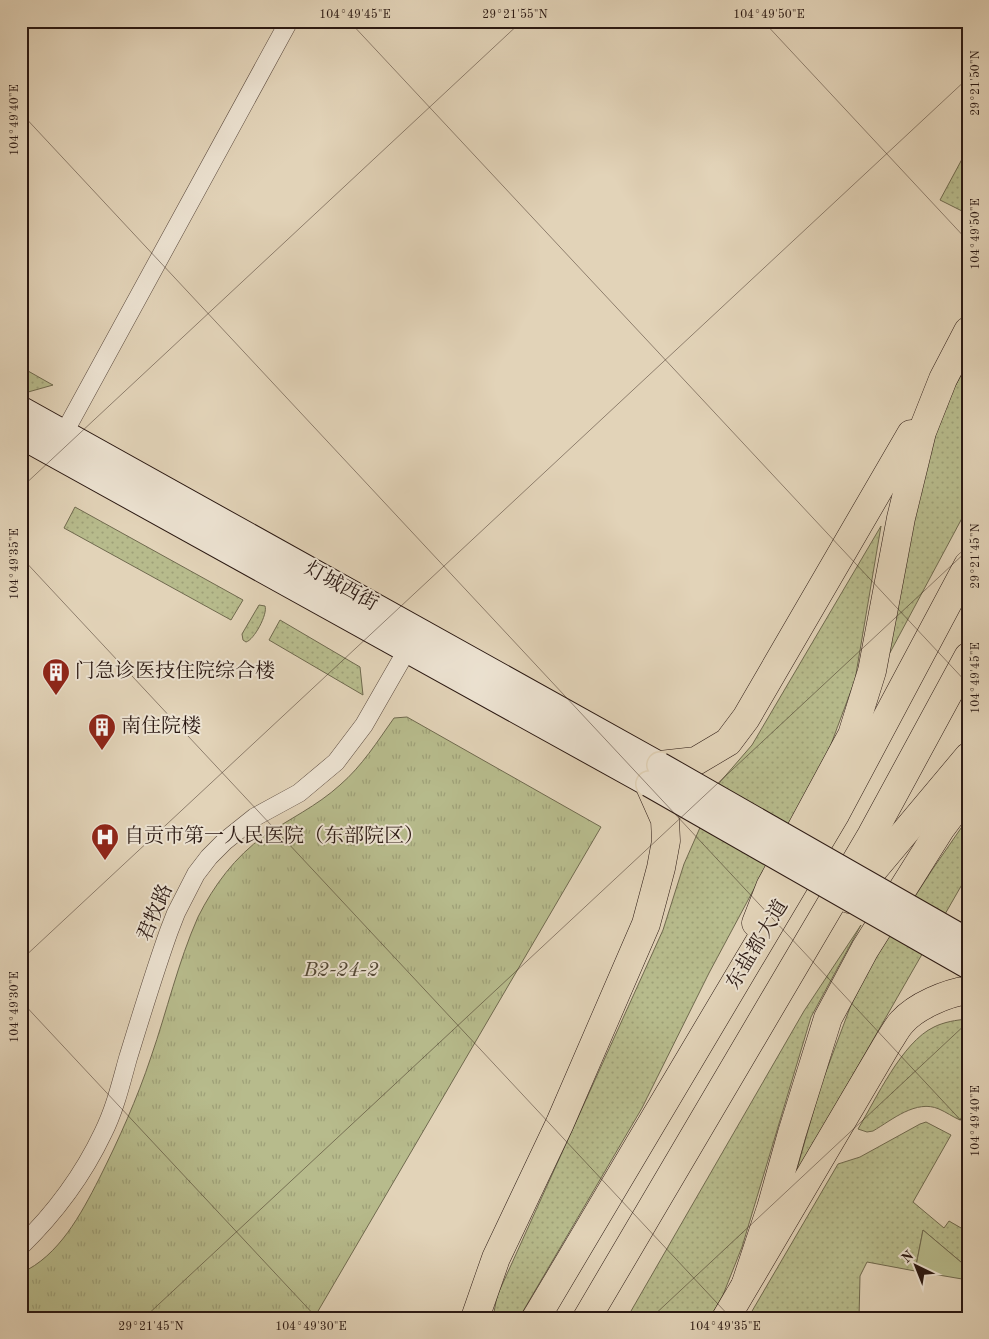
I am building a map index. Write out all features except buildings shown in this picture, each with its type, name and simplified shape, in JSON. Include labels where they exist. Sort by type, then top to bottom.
[{"type":"highway","points":[[475,1318],[496,1258],[560,1122],[646,924],[666,841],[665,820],[655,775],[696,761],[728,742],[746,718],[943,378],[968,331]]},
{"type":"highway","points":[[726,998],[770,887],[852,735],[872,671],[910,473],[922,432],[943,378]]},
{"type":"highway","name":"东盐都大道","points":[[536,1318],[836,813],[968,565]]},
{"type":"highway","name":"东盐都大道","points":[[588,1318],[872,834],[968,657]]},
{"type":"highway","points":[[798,960],[968,757]]},
{"type":"highway","points":[[746,1283],[771,1208],[828,1018],[865,949],[941,828],[968,792]]},
{"type":"highway","points":[[726,1318],[889,1041],[903,1021],[918,1009],[953,992],[968,990]]},
{"type":"street","points":[[64,432],[289,21]]},
{"type":"street","name":"灯城西街","points":[[21,409],[64,432],[655,775]]},
{"type":"street","name":"灯城西街","points":[[21,436],[407,650],[655,775]]},
{"type":"street","name":"君牧路","points":[[21,1246],[35,1233],[62,1200],[81,1173],[104,1132],[117,1098],[168,931],[196,874],[209,857],[237,830],[255,817],[298,793],[336,762],[364,725],[407,650]]},
{"type":"street","points":[[655,775],[968,941]]},
{"type":"street","points":[[655,775],[968,966]]},
{"type":"green space","points":[[968,148],[968,214],[940,200]]},
{"type":"green space","points":[[968,362],[968,507],[885,662],[919,477],[953,390]]},
{"type":"green space","points":[[21,367],[51,384],[53,385],[21,394]]},
{"type":"green space","points":[[75,507],[243,600],[231,620],[64,528]]},
{"type":"green space","points":[[881,526],[855,680],[830,747],[709,973],[642,1108],[519,1318],[493,1318],[497,1296],[663,930],[684,864],[720,782],[752,745]]},
{"type":"green space","points":[[259,605],[265,606],[264,615],[253,637],[246,642],[243,640],[242,634]]},
{"type":"green space","points":[[280,620],[360,667],[363,695],[269,640]]},
{"type":"green space","name":"B2-24-2","points":[[407,717],[601,827],[314,1318],[21,1318],[21,1273],[35,1266],[47,1256],[68,1233],[99,1179],[121,1134],[140,1088],[157,1040],[184,951],[198,917],[211,894],[226,872],[253,844],[331,793],[362,762],[394,718]]},
{"type":"green space","points":[[968,818],[968,874],[795,1176],[821,1085],[851,1005],[874,960]]},
{"type":"green space","points":[[861,925],[811,1017],[742,1247],[723,1295],[710,1318],[627,1318],[804,1011]]},
{"type":"green space","points":[[968,1019],[968,1106],[960,1120],[939,1109],[922,1107],[904,1112],[873,1131],[867,1132],[858,1129],[891,1072],[911,1045],[922,1034],[950,1021]]},
{"type":"green space","points":[[926,1122],[951,1135],[913,1202],[944,1228],[949,1221],[968,1232],[968,1268],[923,1230],[915,1271],[867,1262],[860,1276],[859,1318],[748,1318],[838,1164],[860,1157]]},
{"type":"green space","points":[[923,1230],[968,1268],[968,1280],[915,1271]]},
{"type":"place","name":"门急诊医技住院综合楼","points":[[56,696]]},
{"type":"place","name":"南住院楼","points":[[102,751]]},
{"type":"place","name":"自贡市第一人民医院（东部院区）","points":[[105,861]]}]
